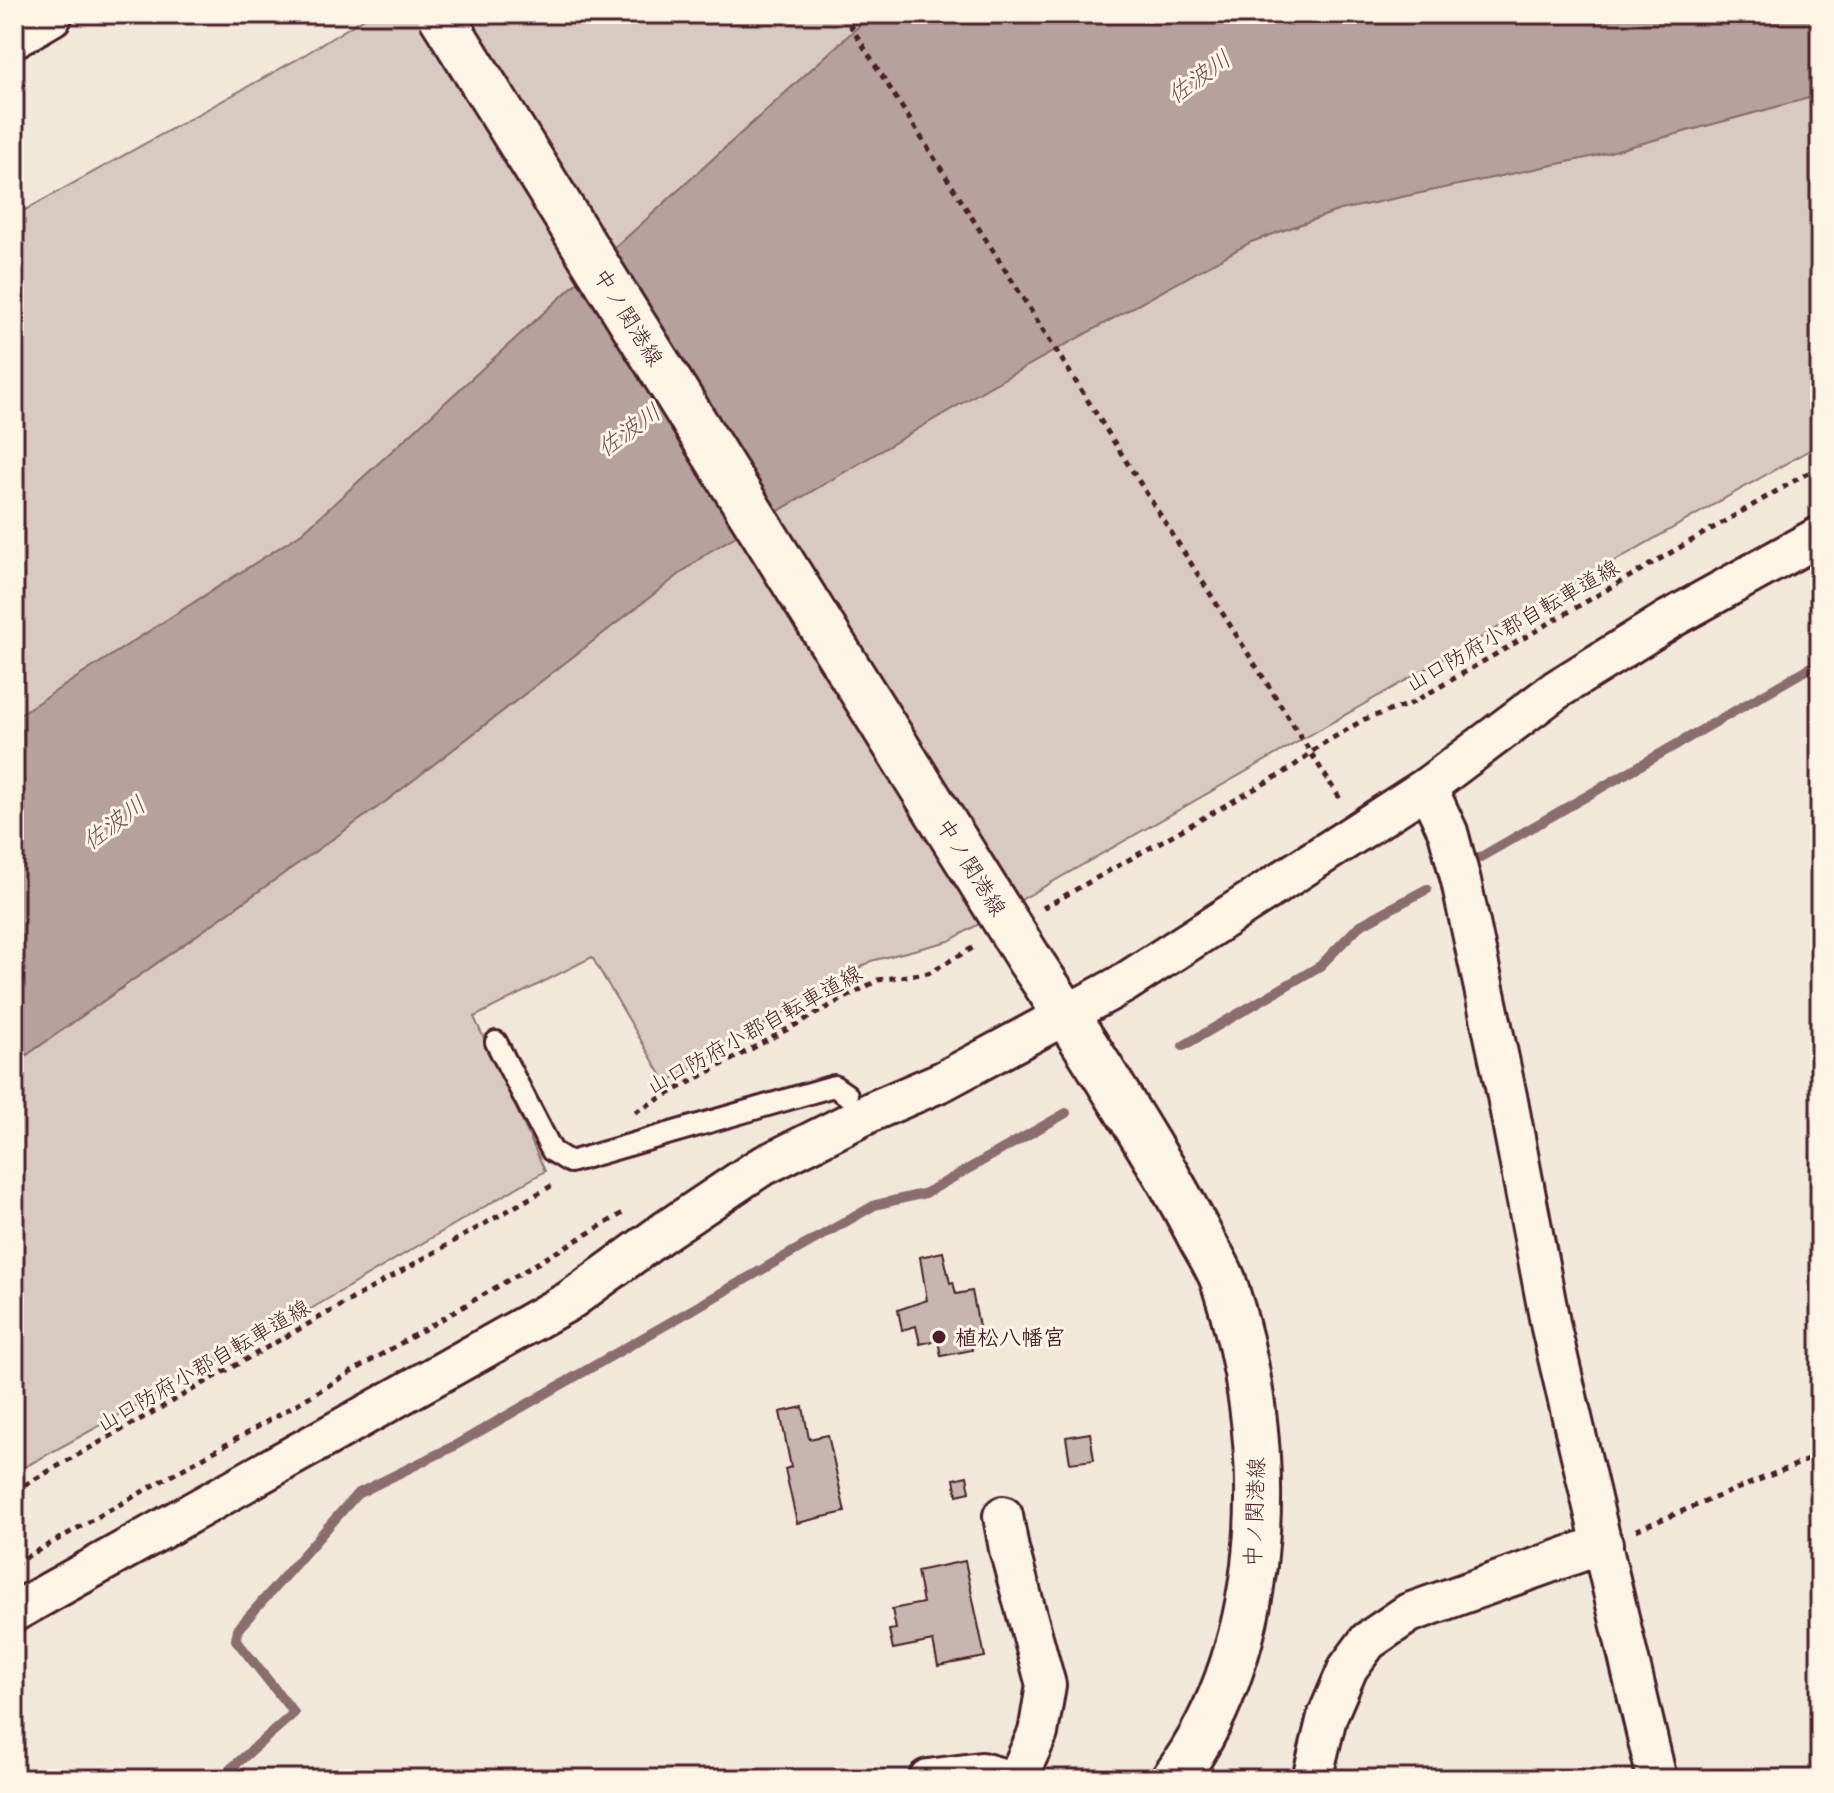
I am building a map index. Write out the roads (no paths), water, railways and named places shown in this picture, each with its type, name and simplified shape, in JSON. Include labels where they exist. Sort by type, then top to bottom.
[{"type":"main road","points":[[14,35],[50,14]]},
{"type":"main road","name":"中ノ関港線","points":[[440,14],[1029,959],[1068,1014],[1175,1188],[1222,1277],[1244,1359],[1259,1472],[1247,1619],[1226,1683],[1188,1759],[1174,1779]]},
{"type":"street","points":[[14,1612],[569,1301],[665,1231],[860,1103],[943,1081],[1123,984],[1427,787],[1556,690],[1670,619],[1820,536]]},
{"type":"street","points":[[1427,787],[1448,832],[1461,881],[1507,1096],[1551,1328],[1657,1779]]},
{"type":"street","points":[[1003,1516],[1046,1685],[1038,1733],[1017,1779]]},
{"type":"street","points":[[1312,1779],[1327,1717],[1348,1668],[1368,1641],[1409,1613],[1603,1544]]},
{"type":"street","points":[[928,1779],[981,1772],[1006,1779]]},
{"type":"lane","points":[[496,1042],[552,1151],[570,1162],[834,1086],[860,1103]]},
{"type":"water","name":"佐波川","points":[[872,14],[1820,14],[1820,95],[1595,156],[1340,210],[1251,242],[989,387],[707,553],[385,802],[14,1064],[14,718],[302,533]]},
{"type":"waterway","points":[[1479,858],[1820,662]]},
{"type":"waterway","points":[[1183,1046],[1320,966],[1359,926],[1427,889]]},
{"type":"waterway","points":[[233,1779],[227,1772],[294,1713],[236,1640],[238,1629],[357,1494],[454,1446],[875,1205],[926,1193],[1066,1113]]},
{"type":"place","name":"植松八幡宮","points":[[939,1337]]}]
